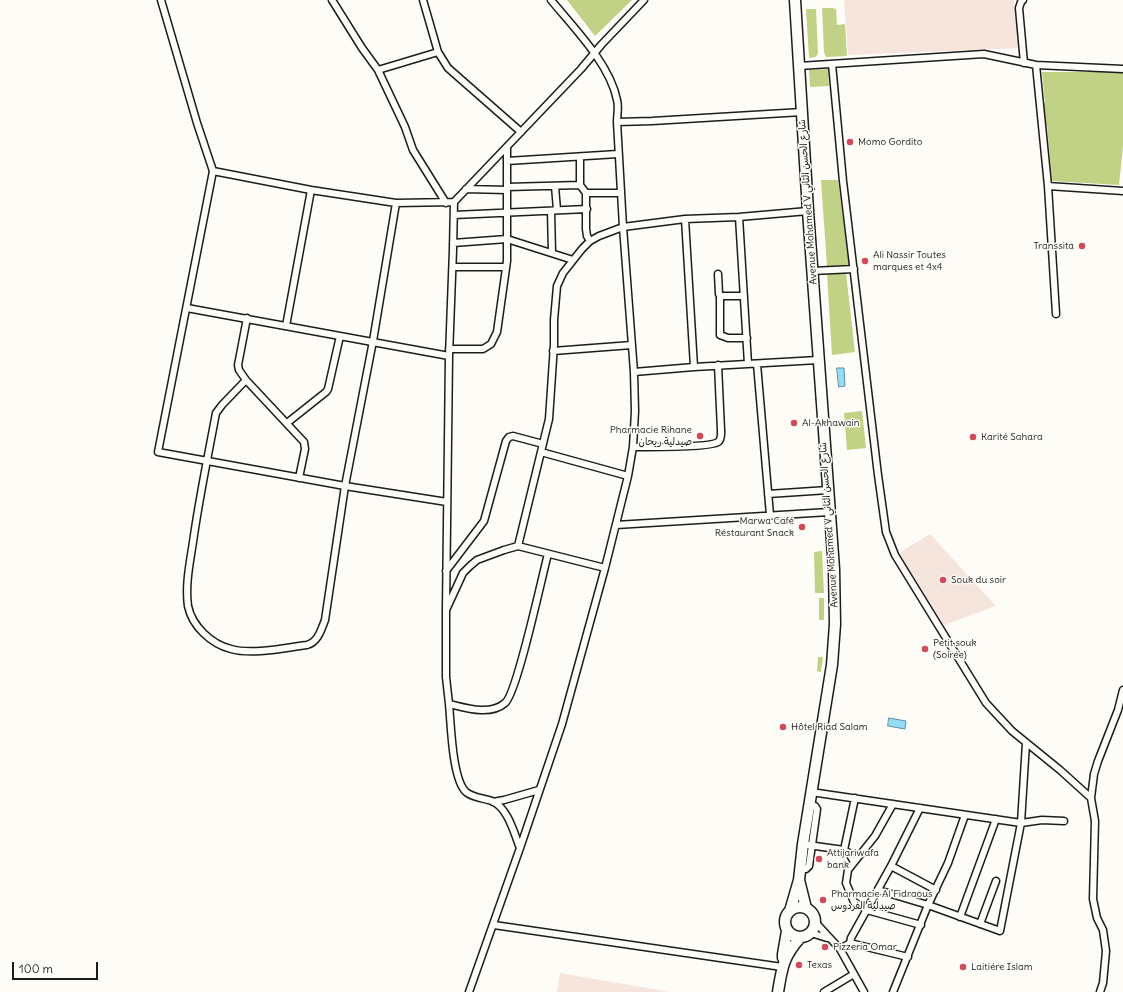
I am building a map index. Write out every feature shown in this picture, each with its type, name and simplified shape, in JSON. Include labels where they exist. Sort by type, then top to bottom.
[{"type":"main road","name":"Avenue Mohamed V شارع الحسن الثاني","points":[[778,992],[787,931],[784,922],[790,910],[799,880],[800,869],[807,845],[809,805],[832,665],[835,632],[835,584],[818,360],[795,0]]},
{"type":"main road","name":"Avenue Mohamed V شارع الحسن الثاني","points":[[799,880],[806,908],[814,914],[816,923]]},
{"type":"main road","points":[[790,910],[798,907],[806,908]]},
{"type":"main road","points":[[787,931],[800,938],[808,936],[816,923]]},
{"type":"main road","name":"Avenue Mohamed V شارع الحسن الثاني","points":[[783,964],[792,948],[800,938]]},
{"type":"street","points":[[161,0],[213,171],[158,452],[298,478],[447,502]]},
{"type":"street","points":[[332,0],[362,48],[378,70],[405,127],[413,150],[446,202]]},
{"type":"street","points":[[423,0],[438,52],[448,68],[521,132]]},
{"type":"street","points":[[469,992],[494,925],[564,717],[605,568],[634,447],[634,372],[620,193],[617,122],[618,104],[610,79],[595,53],[551,0]]},
{"type":"street","points":[[520,848],[501,807],[493,802],[471,795],[461,786],[455,764],[446,677],[449,349],[454,243],[454,202],[508,147],[644,0]]},
{"type":"street","points":[[1023,0],[1019,8],[1024,63]]},
{"type":"street","points":[[378,70],[438,52]]},
{"type":"street","points":[[799,66],[984,54],[1024,63],[1123,69]]},
{"type":"street","points":[[832,64],[843,181],[878,475],[887,537],[898,561],[986,702],[1012,731],[1060,770],[1091,798]]},
{"type":"street","points":[[1036,64],[1048,186],[1056,314]]},
{"type":"street","points":[[617,122],[660,121],[802,112]]},
{"type":"street","points":[[449,349],[483,349],[494,341],[497,332],[506,267],[508,147]]},
{"type":"street","points":[[507,161],[618,154]]},
{"type":"street","points":[[580,157],[580,185],[586,193],[587,236],[590,241]]},
{"type":"street","points":[[213,171],[311,190],[396,203],[454,202]]},
{"type":"street","points":[[466,189],[580,185]]},
{"type":"street","points":[[552,253],[555,186]]},
{"type":"street","points":[[1048,186],[1123,191]]},
{"type":"street","points":[[286,326],[311,190]]},
{"type":"street","points":[[586,193],[620,193]]},
{"type":"street","points":[[246,380],[222,405],[216,414],[201,488],[189,570],[188,606],[192,617],[203,634],[218,644],[230,649],[252,652],[312,643],[318,637],[325,620],[346,486],[373,341],[396,203]]},
{"type":"street","points":[[454,215],[587,209]]},
{"type":"street","points":[[518,546],[550,409],[557,286],[563,273],[573,260],[590,241],[610,231],[623,227],[685,219],[808,211]]},
{"type":"street","points":[[739,216],[748,364]]},
{"type":"street","points":[[685,219],[694,367]]},
{"type":"street","points":[[454,243],[507,239],[573,260]]},
{"type":"street","points":[[453,267],[506,267]]},
{"type":"street","points":[[812,271],[854,269]]},
{"type":"street","points":[[718,274],[720,296],[720,335],[728,338],[747,338]]},
{"type":"street","points":[[720,296],[744,296]]},
{"type":"street","points":[[187,308],[449,356]]},
{"type":"street","points":[[247,318],[238,365],[239,370],[246,380],[305,444],[298,478]]},
{"type":"street","points":[[287,423],[326,392],[340,336]]},
{"type":"street","points":[[553,351],[632,345]]},
{"type":"street","points":[[634,372],[718,365],[818,360]]},
{"type":"street","points":[[757,364],[770,515]]},
{"type":"street","points":[[634,447],[707,445],[714,444],[719,441],[721,437],[721,430],[718,365]]},
{"type":"street","points":[[446,572],[484,521],[506,441],[509,437],[514,436],[543,444]]},
{"type":"street","points":[[541,452],[628,476]]},
{"type":"street","points":[[768,494],[828,490]]},
{"type":"street","points":[[616,525],[829,512]]},
{"type":"street","points":[[446,610],[464,573],[470,566],[477,560],[518,546],[605,568]]},
{"type":"street","points":[[449,704],[482,710],[494,709],[506,702],[513,688],[523,655],[548,554]]},
{"type":"street","points":[[1100,992],[1103,983],[1106,951],[1103,930],[1097,918],[1093,898],[1095,822],[1091,798],[1094,774],[1118,710],[1123,690]]},
{"type":"street","points":[[878,890],[928,905],[1000,932],[1020,823],[1026,743]]},
{"type":"street","points":[[493,802],[539,790]]},
{"type":"street","points":[[811,792],[1020,823],[1042,820],[1064,821]]},
{"type":"street","points":[[844,850],[855,798]]},
{"type":"street","points":[[893,804],[875,836],[848,870],[846,883],[854,902],[866,910],[921,925]]},
{"type":"street","points":[[850,943],[851,938],[878,890],[880,883],[891,866],[920,808]]},
{"type":"street","points":[[893,992],[928,905],[948,863],[965,815]]},
{"type":"street","points":[[960,917],[996,819]]},
{"type":"street","points":[[807,845],[844,850],[849,853],[854,862]]},
{"type":"street","points":[[891,866],[936,890]]},
{"type":"street","points":[[980,924],[996,881]]},
{"type":"street","points":[[816,923],[830,940],[840,949],[864,992]]},
{"type":"street","points":[[494,925],[783,964]]},
{"type":"street","points":[[811,933],[818,934],[830,940]]},
{"type":"street","points":[[840,949],[850,943],[908,957]]},
{"type":"street","points":[[824,992],[854,974]]},
{"type":"shaded area","points":[[844,0],[1014,0],[1020,48],[848,55]]},
{"type":"shaded area","name":"Souk du soir","points":[[930,534],[996,606],[944,625],[899,553]]},
{"type":"shaded area","points":[[560,973],[670,992],[557,992]]},
{"type":"green space","points":[[567,0],[632,0],[595,36]]},
{"type":"green space","points":[[822,8],[836,9],[837,25],[845,24],[847,56],[826,57],[824,52]]},
{"type":"green space","points":[[806,9],[816,9],[818,53],[816,57],[809,58]]},
{"type":"green space","points":[[828,69],[829,86],[810,87],[809,70]]},
{"type":"green space","points":[[1042,72],[1123,72],[1123,147],[1119,185],[1052,181],[1047,125],[1045,125],[1043,103],[1045,103]]},
{"type":"green space","points":[[821,180],[838,180],[849,265],[827,266]]},
{"type":"green space","points":[[846,273],[855,352],[832,355],[827,274]]},
{"type":"green space","points":[[862,411],[866,448],[847,450],[844,413]]},
{"type":"green space","points":[[822,551],[824,593],[815,593],[814,552]]},
{"type":"green space","points":[[819,598],[824,598],[824,620],[819,620]]},
{"type":"green space","points":[[818,657],[823,657],[821,672],[817,671]]},
{"type":"water","points":[[837,368],[844,368],[845,386],[839,387]]},
{"type":"water","points":[[889,718],[906,721],[905,729],[888,726]]},
{"type":"place","name":"Momo Gordito","points":[[850,142]]},
{"type":"place","name":"Transsita","points":[[1082,246]]},
{"type":"place","name":"Ali Nassir Toutes marques et 4x4","points":[[865,261]]},
{"type":"place","name":"Al-Akhawain","points":[[794,423]]},
{"type":"place","name":"Pharmacie Rihane صيدلية ريحان","points":[[700,436]]},
{"type":"place","name":"Karité Sahara","points":[[973,437]]},
{"type":"place","name":"Marwa Café Réstaurant Snack","points":[[802,527]]},
{"type":"place","name":"Souk du soir","points":[[943,580]]},
{"type":"place","name":"Petit souk (Soirée)","points":[[925,649]]},
{"type":"place","name":"Hôtel Riad Salam","points":[[783,727]]},
{"type":"place","name":"Attijariwafa bank","points":[[819,859]]},
{"type":"place","name":"Pharmacie Al Fidraous صيدلية الفردوس","points":[[823,900]]},
{"type":"place","name":"Pizzeria Omar","points":[[825,947]]},
{"type":"place","name":"Texas","points":[[799,965]]},
{"type":"place","name":"Laitiére Islam","points":[[963,967]]}]
